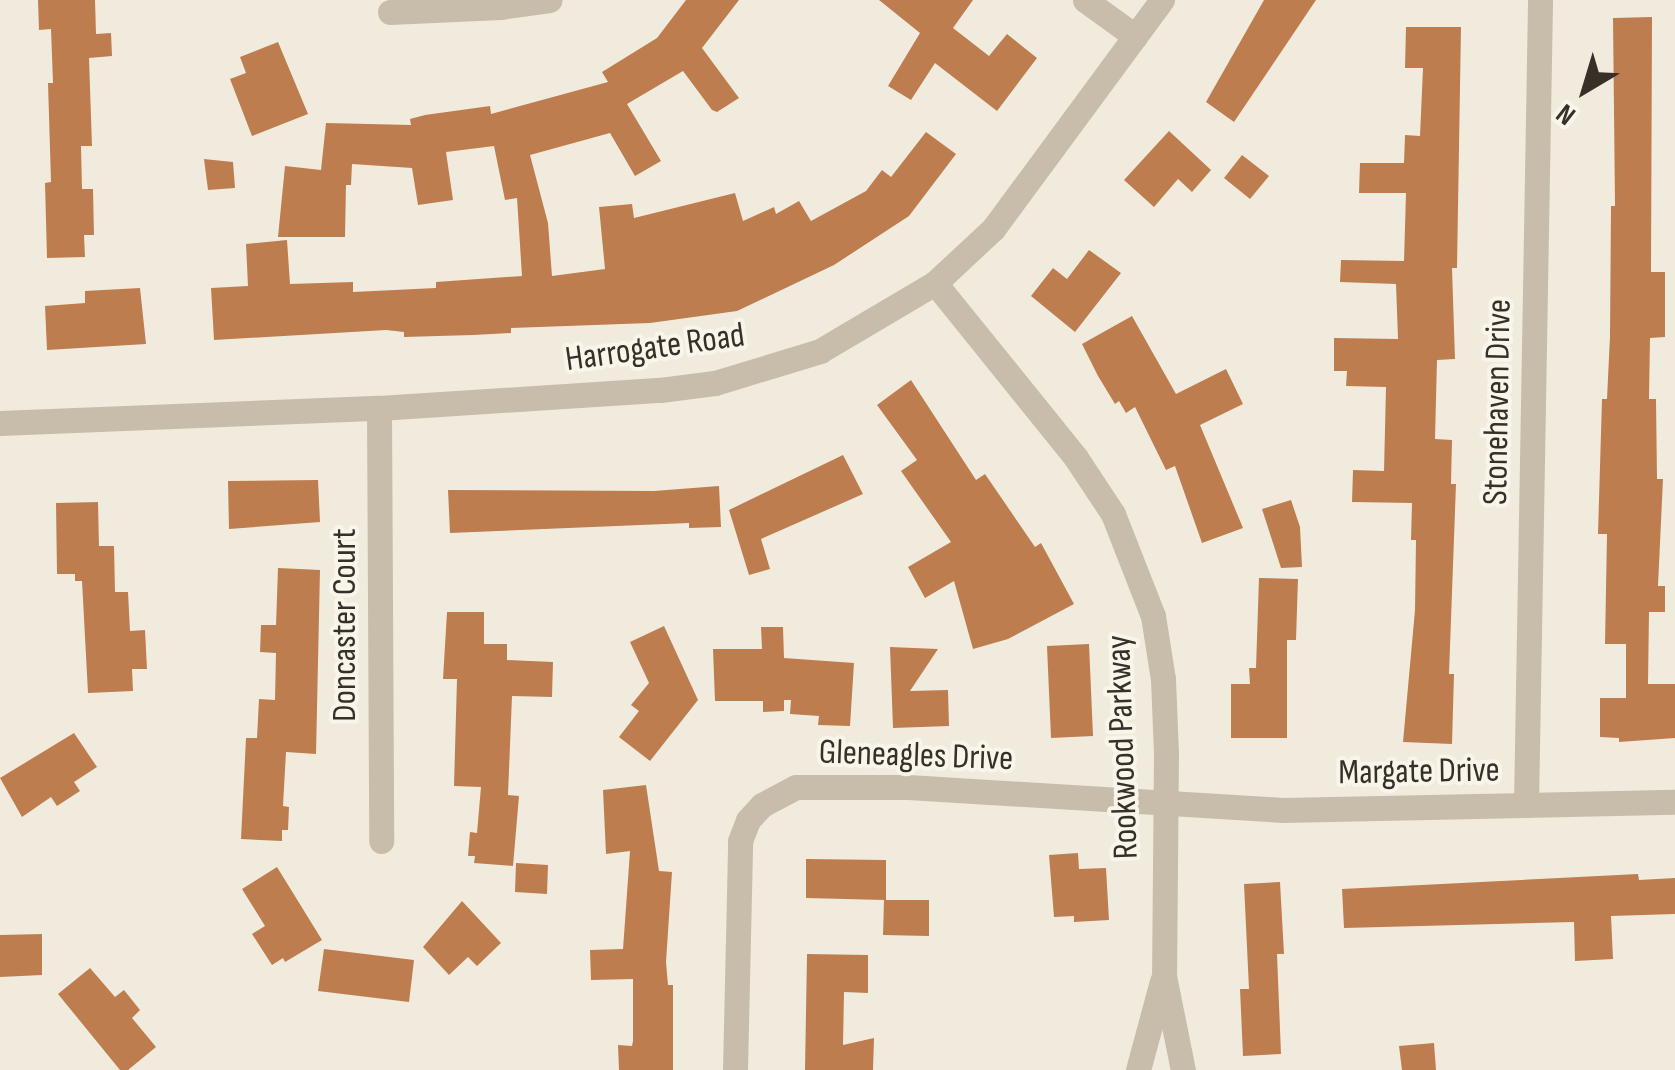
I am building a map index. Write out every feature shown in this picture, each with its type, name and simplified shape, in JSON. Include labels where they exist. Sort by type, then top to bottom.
[{"type":"street","points":[[390,12],[500,8],[550,0]]},
{"type":"street","points":[[1085,0],[1136,36]]},
{"type":"street","name":"Harrogate Road","points":[[0,423],[379,408],[715,383],[820,350],[935,283],[993,229],[1162,0]]},
{"type":"street","name":"Stonehaven Drive","points":[[1526,805],[1540,0]]},
{"type":"street","name":"Rookwood Parkway","points":[[935,283],[1076,458],[1114,514],[1153,616],[1162,679],[1164,976],[1183,1070]]},
{"type":"street","name":"Doncaster Court","points":[[379,408],[382,841]]},
{"type":"street","name":"Gleneagles Drive","points":[[735,1070],[740,841],[748,820],[771,799],[796,788],[908,787],[1164,801]]},
{"type":"street","name":"Margate Drive","points":[[1164,801],[1283,810],[1675,802]]},
{"type":"street","name":"Rookwood Parkway","points":[[1138,1070],[1164,976]]},
{"type":"building","points":[[38,0],[95,0],[96,34],[111,33],[112,56],[89,58],[92,146],[81,146],[82,189],[93,189],[94,235],[84,235],[85,257],[47,258],[45,183],[51,182],[48,83],[53,83],[51,29],[39,30]]},
{"type":"building","points":[[686,0],[739,0],[702,48],[739,98],[717,112],[712,110],[683,71],[627,104],[661,161],[635,176],[610,133],[530,155],[548,223],[552,276],[605,269],[599,207],[632,204],[634,218],[735,193],[743,221],[774,207],[776,214],[799,201],[811,221],[866,191],[882,170],[891,177],[926,132],[956,154],[909,216],[834,265],[737,311],[650,323],[511,328],[511,333],[404,337],[404,332],[386,330],[214,340],[211,288],[248,286],[246,244],[287,240],[290,284],[353,282],[353,292],[436,288],[436,282],[522,276],[517,198],[505,200],[494,146],[446,152],[453,200],[418,205],[412,168],[352,164],[351,185],[346,185],[345,237],[278,237],[285,166],[321,170],[326,123],[411,125],[410,119],[425,115],[490,106],[491,114],[608,82],[602,72],[657,38]]},
{"type":"building","points":[[879,0],[973,0],[953,28],[989,56],[1007,34],[1037,58],[997,111],[935,63],[911,100],[888,86],[920,33]]},
{"type":"building","points":[[1264,0],[1316,0],[1234,122],[1206,102]]},
{"type":"building","points":[[1652,17],[1651,272],[1665,272],[1665,337],[1650,338],[1649,399],[1656,399],[1657,479],[1663,479],[1658,586],[1665,586],[1665,612],[1649,612],[1648,684],[1675,684],[1675,738],[1619,742],[1619,738],[1600,737],[1600,698],[1626,698],[1626,644],[1605,644],[1607,534],[1598,534],[1602,399],[1607,399],[1610,336],[1611,206],[1615,206],[1613,18]]},
{"type":"building","points":[[1406,27],[1461,27],[1457,268],[1452,268],[1455,359],[1437,360],[1435,439],[1452,440],[1451,484],[1456,484],[1449,674],[1454,674],[1452,744],[1403,742],[1415,610],[1412,503],[1352,502],[1353,470],[1384,471],[1386,387],[1346,386],[1347,371],[1334,371],[1334,338],[1398,339],[1396,284],[1340,282],[1341,260],[1404,261],[1406,193],[1359,193],[1360,163],[1404,163],[1405,135],[1420,136],[1423,68],[1405,68]]},
{"type":"building","points":[[278,42],[308,114],[252,136],[230,79],[246,73],[240,57]]},
{"type":"building","points":[[1169,131],[1211,170],[1192,192],[1178,179],[1154,207],[1124,180]]},
{"type":"building","points":[[1242,155],[1269,176],[1250,199],[1224,178]]},
{"type":"building","points":[[204,159],[233,162],[235,188],[208,190]]},
{"type":"building","points":[[1089,250],[1121,273],[1075,332],[1031,296],[1053,268],[1067,279]]},
{"type":"building","points":[[140,288],[146,344],[47,350],[45,306],[85,303],[85,291]]},
{"type":"building","points":[[1132,316],[1176,394],[1226,369],[1243,404],[1200,425],[1243,528],[1202,543],[1175,466],[1166,470],[1135,407],[1126,413],[1119,401],[1115,404],[1098,376],[1082,344]]},
{"type":"building","points":[[911,380],[976,480],[985,474],[1035,547],[1041,543],[1074,604],[1008,639],[973,649],[954,581],[925,598],[908,567],[951,542],[901,471],[917,460],[877,405]]},
{"type":"building","points":[[843,455],[863,494],[761,539],[770,569],[749,575],[729,510]]},
{"type":"building","points":[[318,480],[320,522],[229,529],[228,481]]},
{"type":"building","points":[[719,486],[721,527],[689,528],[689,523],[450,533],[448,490],[654,491]]},
{"type":"building","points":[[1291,500],[1300,527],[1302,567],[1281,568],[1262,509]]},
{"type":"building","points":[[98,502],[99,546],[114,546],[115,592],[128,592],[130,631],[145,630],[147,669],[132,669],[133,691],[88,693],[82,581],[75,581],[75,574],[57,574],[56,503]]},
{"type":"building","points":[[278,568],[320,570],[316,754],[286,752],[283,806],[289,807],[288,830],[282,830],[282,841],[241,839],[246,738],[257,738],[259,699],[275,700],[276,653],[260,652],[261,625],[276,625]]},
{"type":"building","points":[[1259,578],[1298,579],[1296,640],[1287,640],[1287,738],[1231,738],[1231,684],[1250,684],[1249,668],[1256,668]]},
{"type":"building","points":[[447,612],[484,612],[484,644],[507,644],[507,660],[553,662],[552,697],[512,696],[508,795],[519,796],[513,866],[474,863],[475,856],[468,856],[470,832],[477,833],[481,787],[454,786],[457,679],[443,679]]},
{"type":"building","points":[[664,626],[698,700],[650,761],[619,737],[639,711],[631,705],[649,683],[630,642]]},
{"type":"building","points":[[761,627],[783,627],[784,658],[854,663],[850,726],[818,725],[819,716],[790,714],[791,700],[784,700],[784,711],[763,712],[763,701],[715,701],[713,649],[762,649]]},
{"type":"building","points":[[1089,644],[1093,736],[1051,738],[1047,646]]},
{"type":"building","points":[[890,647],[938,649],[910,691],[948,690],[949,726],[893,728]]},
{"type":"building","points":[[74,733],[97,767],[74,782],[80,791],[57,806],[51,797],[22,817],[0,778]]},
{"type":"building","points":[[646,785],[659,871],[672,872],[666,962],[668,985],[673,985],[673,1070],[619,1070],[618,1045],[632,1046],[633,1041],[633,979],[591,980],[590,950],[623,949],[630,851],[606,854],[603,790]]},
{"type":"building","points":[[1078,853],[1079,869],[1106,868],[1109,920],[1074,922],[1074,916],[1054,917],[1049,855]]},
{"type":"building","points":[[806,859],[886,860],[886,900],[929,900],[929,936],[883,935],[884,900],[806,898]]},
{"type":"building","points":[[516,863],[548,865],[547,894],[515,892]]},
{"type":"building","points":[[277,867],[322,940],[285,962],[283,958],[272,965],[252,934],[265,926],[242,889]]},
{"type":"building","points":[[1638,874],[1639,880],[1675,878],[1675,914],[1611,916],[1613,959],[1575,961],[1574,922],[1344,928],[1342,889]]},
{"type":"building","points":[[1280,882],[1284,954],[1277,954],[1281,1054],[1243,1056],[1240,989],[1249,989],[1244,884]]},
{"type":"building","points":[[462,901],[501,943],[477,966],[468,957],[449,975],[423,947]]},
{"type":"building","points":[[42,934],[42,975],[0,977],[0,935]]},
{"type":"building","points":[[324,949],[414,960],[409,1002],[318,991]]},
{"type":"building","points":[[807,954],[868,955],[868,993],[844,992],[843,1045],[874,1038],[873,1070],[805,1070]]},
{"type":"building","points":[[90,968],[115,997],[124,990],[140,1010],[132,1018],[156,1047],[128,1070],[120,1070],[58,994]]},
{"type":"building","points":[[1434,1043],[1436,1070],[1402,1070],[1399,1046]]}]
